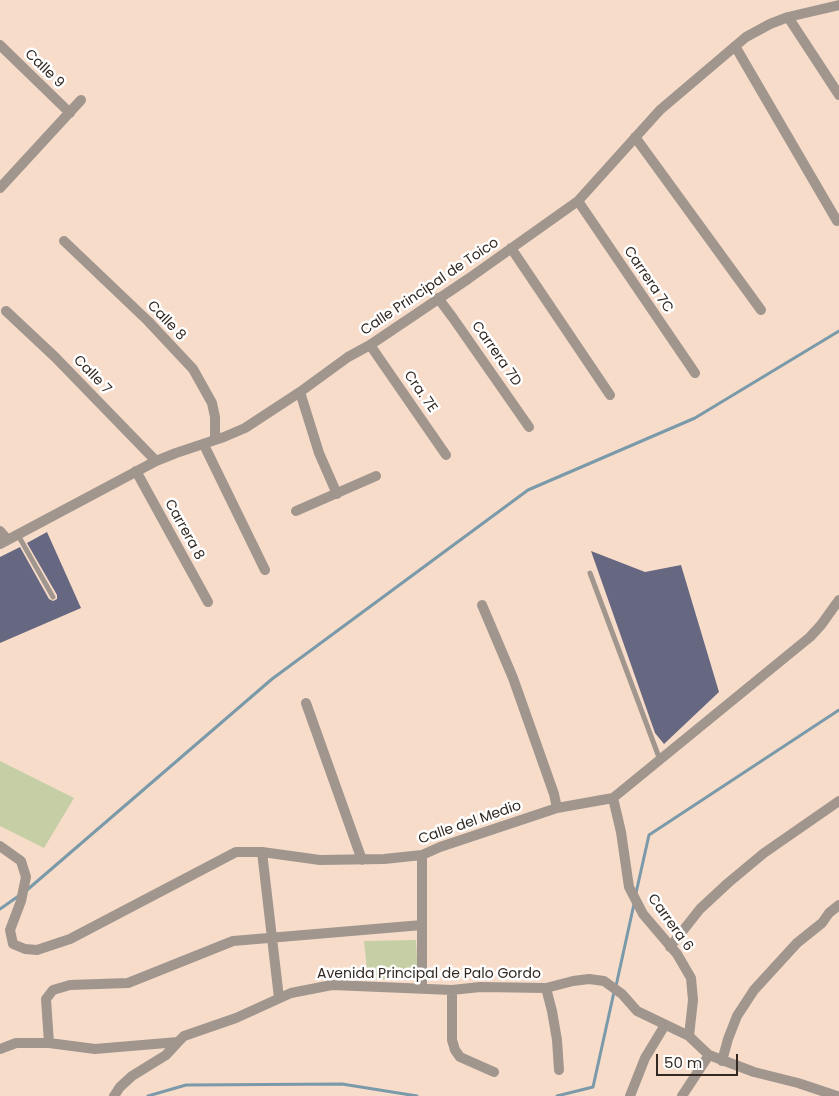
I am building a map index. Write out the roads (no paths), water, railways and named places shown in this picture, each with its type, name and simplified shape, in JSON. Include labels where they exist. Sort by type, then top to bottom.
[{"type":"street","name":"Calle Principal de Toico","points":[[9,539],[156,461],[204,445],[245,428],[300,392],[348,357],[370,345],[578,201],[660,110],[746,37],[788,17],[839,5]]},
{"type":"street","points":[[788,17],[839,95]]},
{"type":"street","name":"Calle 9","points":[[0,45],[70,113]]},
{"type":"street","points":[[736,46],[837,221]]},
{"type":"street","points":[[1,185],[81,100]]},
{"type":"street","points":[[635,137],[761,310]]},
{"type":"street","name":"Carrera 7C","points":[[578,201],[695,373]]},
{"type":"street","name":"Calle 8","points":[[64,241],[148,321],[193,369],[212,403],[215,417],[215,440]]},
{"type":"street","points":[[511,248],[610,395]]},
{"type":"street","name":"Carrera 7D","points":[[438,298],[529,426]]},
{"type":"street","name":"Calle 7","points":[[6,311],[62,364],[156,461]]},
{"type":"street","name":"Cra. 7E","points":[[370,345],[446,455]]},
{"type":"street","points":[[300,392],[319,453],[337,494]]},
{"type":"street","points":[[204,445],[265,570]]},
{"type":"street","name":"Carrera 8","points":[[136,471],[208,602]]},
{"type":"street","points":[[296,511],[376,476]]},
{"type":"street","points":[[0,531],[9,539]]},
{"type":"street","name":"Calle del Medio","points":[[0,846],[21,860],[26,877],[21,901],[10,930],[13,944],[25,949],[38,950],[70,939],[236,852],[262,852],[320,860],[362,860],[422,855],[557,808],[613,798],[810,637],[839,600]]},
{"type":"street","points":[[482,605],[513,678],[554,794],[557,808]]},
{"type":"street","points":[[306,703],[362,860]]},
{"type":"street","name":"Carrera 6","points":[[613,798],[621,832],[629,887],[643,914],[677,954],[691,978],[693,1000],[689,1036]]},
{"type":"street","points":[[670,947],[700,909],[728,883],[764,853],[839,801]]},
{"type":"street","points":[[262,852],[279,998]]},
{"type":"street","points":[[422,855],[422,988]]},
{"type":"street","points":[[722,1061],[737,1016],[754,990],[797,943],[839,905]]},
{"type":"street","points":[[49,1043],[46,999],[53,990],[70,985],[128,983],[233,941],[422,925]]},
{"type":"street","name":"Avenida Principal de Palo Gordo","points":[[0,1049],[16,1043],[49,1043],[95,1049],[178,1042],[184,1036],[236,1018],[279,998],[310,988],[332,985],[452,990],[480,987],[546,988],[589,979],[604,981],[622,994],[637,1011],[689,1036],[709,1055],[754,1072],[798,1083],[837,1096]]},
{"type":"street","points":[[546,988],[556,1030],[559,1070]]},
{"type":"street","points":[[452,990],[452,1040],[455,1050],[460,1057],[494,1072]]},
{"type":"street","points":[[630,1096],[645,1058],[665,1025]]},
{"type":"street","points":[[114,1096],[120,1087],[132,1076],[166,1055],[178,1042]]},
{"type":"street","points":[[682,1096],[709,1055]]},
{"type":"lane","points":[[9,539],[53,598]]},
{"type":"lane","points":[[590,572],[660,761]]},
{"type":"waterway","points":[[27,890],[272,679],[528,490],[695,418],[839,331]]},
{"type":"waterway","points":[[636,893],[649,835],[839,710]]},
{"type":"waterway","points":[[0,909],[20,895]]},
{"type":"waterway","points":[[616,986],[634,904]]},
{"type":"waterway","points":[[557,1096],[593,1087],[614,992]]},
{"type":"waterway","points":[[148,1096],[186,1085],[342,1084],[417,1096]]}]
